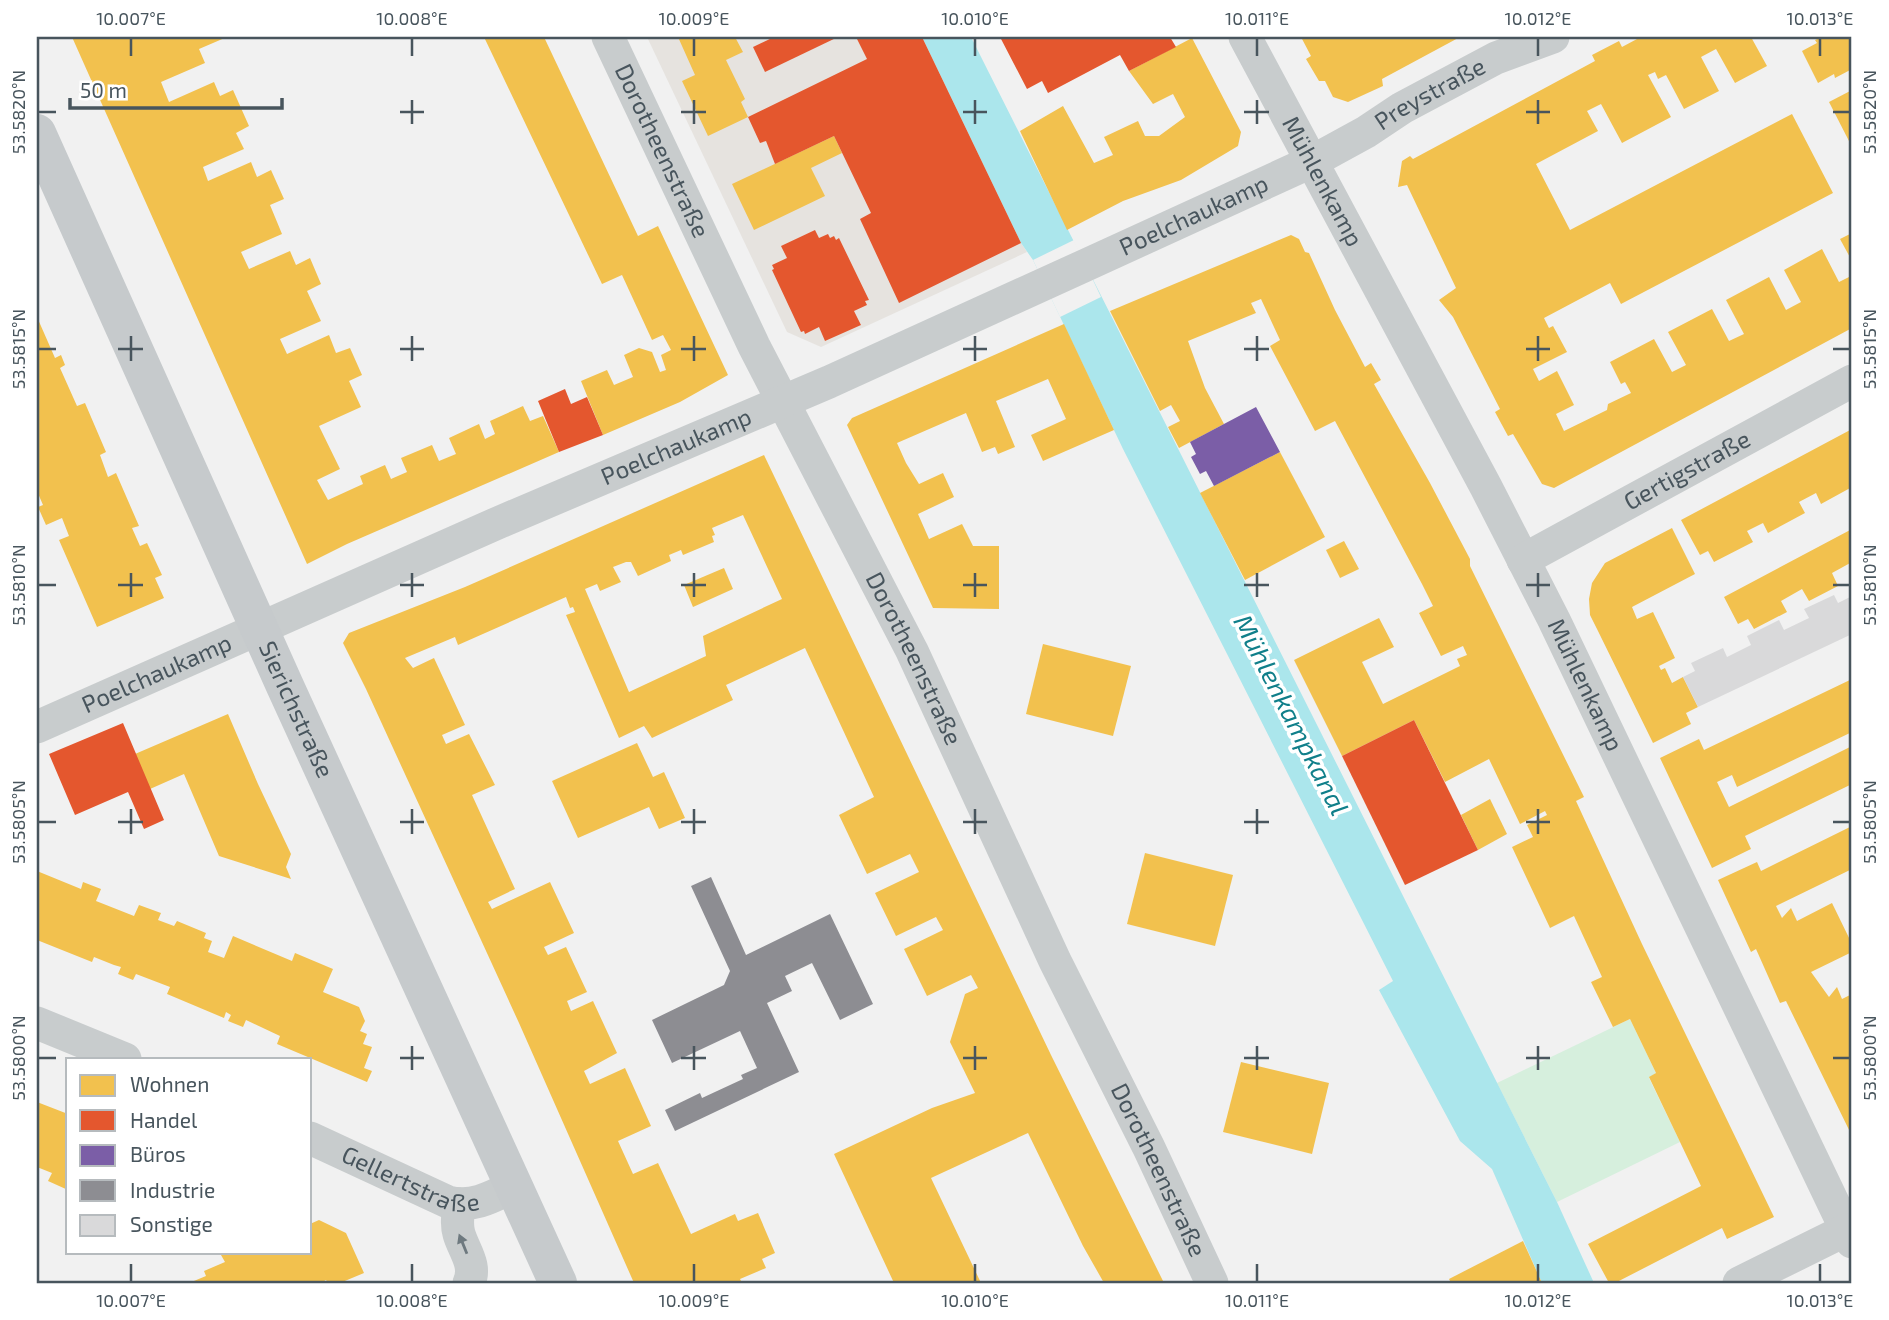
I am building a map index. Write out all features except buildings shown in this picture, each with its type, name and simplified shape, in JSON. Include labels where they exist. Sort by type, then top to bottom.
[{"type":"main road","name":"Sierichstraße","points":[[37,133],[259,629],[558,1283]]},
{"type":"street","name":"Dorotheenstraße","points":[[607,37],[748,334],[912,652],[1055,961],[1143,1136],[1212,1283]]},
{"type":"street","name":"Mühlenkamp","points":[[1245,37],[1555,620],[1849,1236]]},
{"type":"street","name":"Preystraße","points":[[1313,161],[1366,132],[1402,108],[1496,58],[1553,37]]},
{"type":"street","name":"Poelchaukamp","points":[[37,727],[500,522],[783,402],[1313,161]]},
{"type":"street","name":"Gertigstraße","points":[[1523,560],[1852,382]]},
{"type":"street","points":[[37,1023],[123,1058]]},
{"type":"street","name":"Gellertstraße","points":[[312,1139],[448,1202],[472,1204],[514,1186]]},
{"type":"street","points":[[459,1204],[459,1233],[473,1273],[469,1283]]},
{"type":"street","points":[[1739,1283],[1849,1236]]},
{"type":"shaded area","points":[[647,37],[922,37],[1027,252],[821,347],[787,332]]},
{"type":"green space","points":[[1630,1019],[1656,1073],[1649,1078],[1680,1142],[1557,1202],[1497,1083]]},
{"type":"water","name":"Mühlenkampkanal","points":[[922,37],[971,37],[1557,1202],[1594,1283],[1542,1283],[1492,1169],[1460,1141],[1379,990],[1393,981],[1123,449]]},
{"type":"pier","points":[[1074,240],[1101,297],[1060,317],[1033,260]]}]
